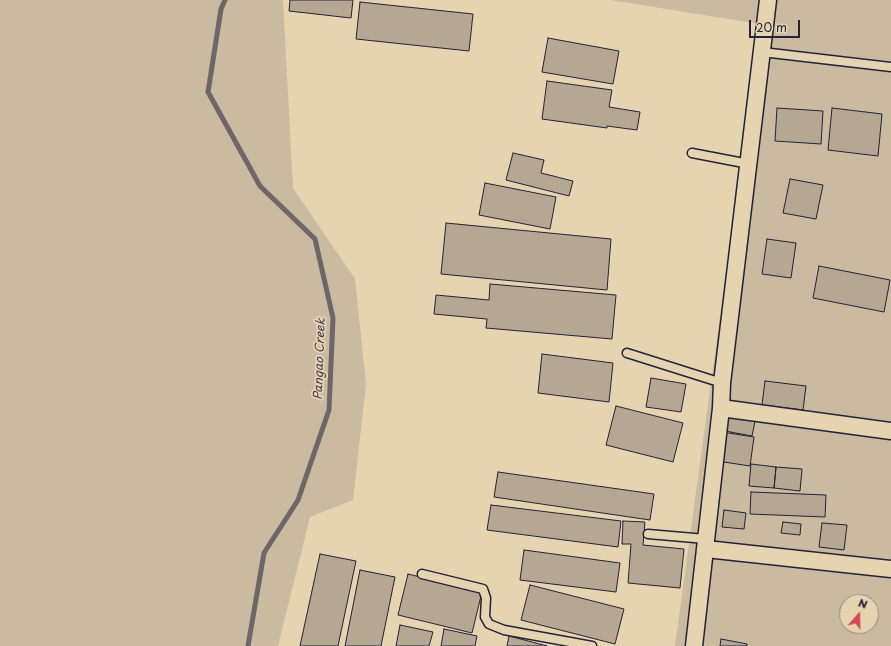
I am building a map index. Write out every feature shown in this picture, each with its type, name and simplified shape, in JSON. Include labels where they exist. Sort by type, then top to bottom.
[{"type":"street","points":[[694,646],[721,408],[722,383],[768,0]]},
{"type":"street","points":[[721,408],[891,432]]},
{"type":"street","points":[[706,544],[891,569]]},
{"type":"lane","points":[[762,52],[891,67]]},
{"type":"lane","points":[[692,153],[749,164]]},
{"type":"lane","points":[[627,353],[722,383]]},
{"type":"lane","points":[[648,534],[706,544]]},
{"type":"lane","points":[[422,574],[483,589],[486,598],[485,617],[489,624],[504,630],[592,646]]},
{"type":"shaded area","points":[[0,0],[283,0],[293,188],[355,279],[366,384],[353,500],[310,517],[278,646],[0,646]]},
{"type":"shaded area","points":[[610,0],[891,0],[891,646],[675,646],[760,24]]},
{"type":"building","points":[[290,0],[353,0],[351,18],[289,11]]},
{"type":"building","points":[[360,2],[473,14],[469,51],[356,39]]},
{"type":"building","points":[[548,38],[619,51],[613,84],[542,72]]},
{"type":"building","points":[[547,81],[612,90],[609,107],[640,112],[637,130],[607,126],[607,128],[542,119]]},
{"type":"building","points":[[777,108],[823,111],[821,144],[775,141]]},
{"type":"building","points":[[832,108],[882,114],[878,156],[828,150]]},
{"type":"building","points":[[513,153],[544,160],[541,173],[573,181],[569,196],[506,180]]},
{"type":"building","points":[[790,179],[823,185],[816,219],[783,213]]},
{"type":"building","points":[[485,183],[556,197],[550,229],[479,215]]},
{"type":"building","points":[[446,223],[611,239],[607,290],[441,274]]},
{"type":"building","points":[[767,239],[796,243],[791,278],[762,274]]},
{"type":"building","points":[[819,266],[890,280],[884,312],[813,298]]},
{"type":"building","points":[[490,284],[616,295],[612,339],[486,328],[487,319],[434,314],[436,295],[489,300]]},
{"type":"building","points":[[542,354],[613,363],[609,402],[538,393]]},
{"type":"building","points":[[651,378],[686,384],[681,412],[646,407]]},
{"type":"building","points":[[765,381],[806,386],[803,410],[762,405]]},
{"type":"building","points":[[616,406],[683,423],[673,462],[606,445]]},
{"type":"building","points":[[729,411],[756,416],[752,436],[725,431]]},
{"type":"building","points":[[722,432],[754,437],[750,466],[717,461]]},
{"type":"building","points":[[751,464],[776,467],[774,488],[749,486]]},
{"type":"building","points":[[776,467],[802,469],[800,491],[774,488]]},
{"type":"building","points":[[498,472],[654,494],[650,520],[494,497]]},
{"type":"building","points":[[751,492],[826,495],[825,517],[750,514]]},
{"type":"building","points":[[491,505],[621,521],[618,547],[487,530]]},
{"type":"building","points":[[724,510],[746,513],[744,529],[722,527]]},
{"type":"building","points":[[623,521],[645,522],[643,545],[684,549],[680,588],[628,583],[631,544],[622,544]]},
{"type":"building","points":[[783,522],[801,524],[800,535],[781,533]]},
{"type":"building","points":[[822,523],[847,525],[844,550],[819,547]]},
{"type":"building","points":[[524,550],[620,563],[616,592],[520,580]]},
{"type":"building","points":[[320,554],[356,561],[338,646],[300,646]]},
{"type":"building","points":[[360,570],[395,577],[381,646],[345,646]]},
{"type":"building","points":[[408,574],[482,592],[472,633],[398,615]]},
{"type":"building","points":[[530,585],[624,609],[615,644],[521,620]]},
{"type":"building","points":[[400,625],[433,632],[429,646],[396,646]]},
{"type":"building","points":[[444,629],[477,636],[475,646],[441,646]]},
{"type":"building","points":[[509,636],[547,646],[507,646]]},
{"type":"building","points":[[721,639],[747,644],[747,646],[720,646]]},
{"type":"waterway","name":"Pangao Creek","points":[[225,0],[221,9],[208,92],[260,186],[315,239],[333,318],[329,410],[298,500],[264,553],[248,646]]}]
